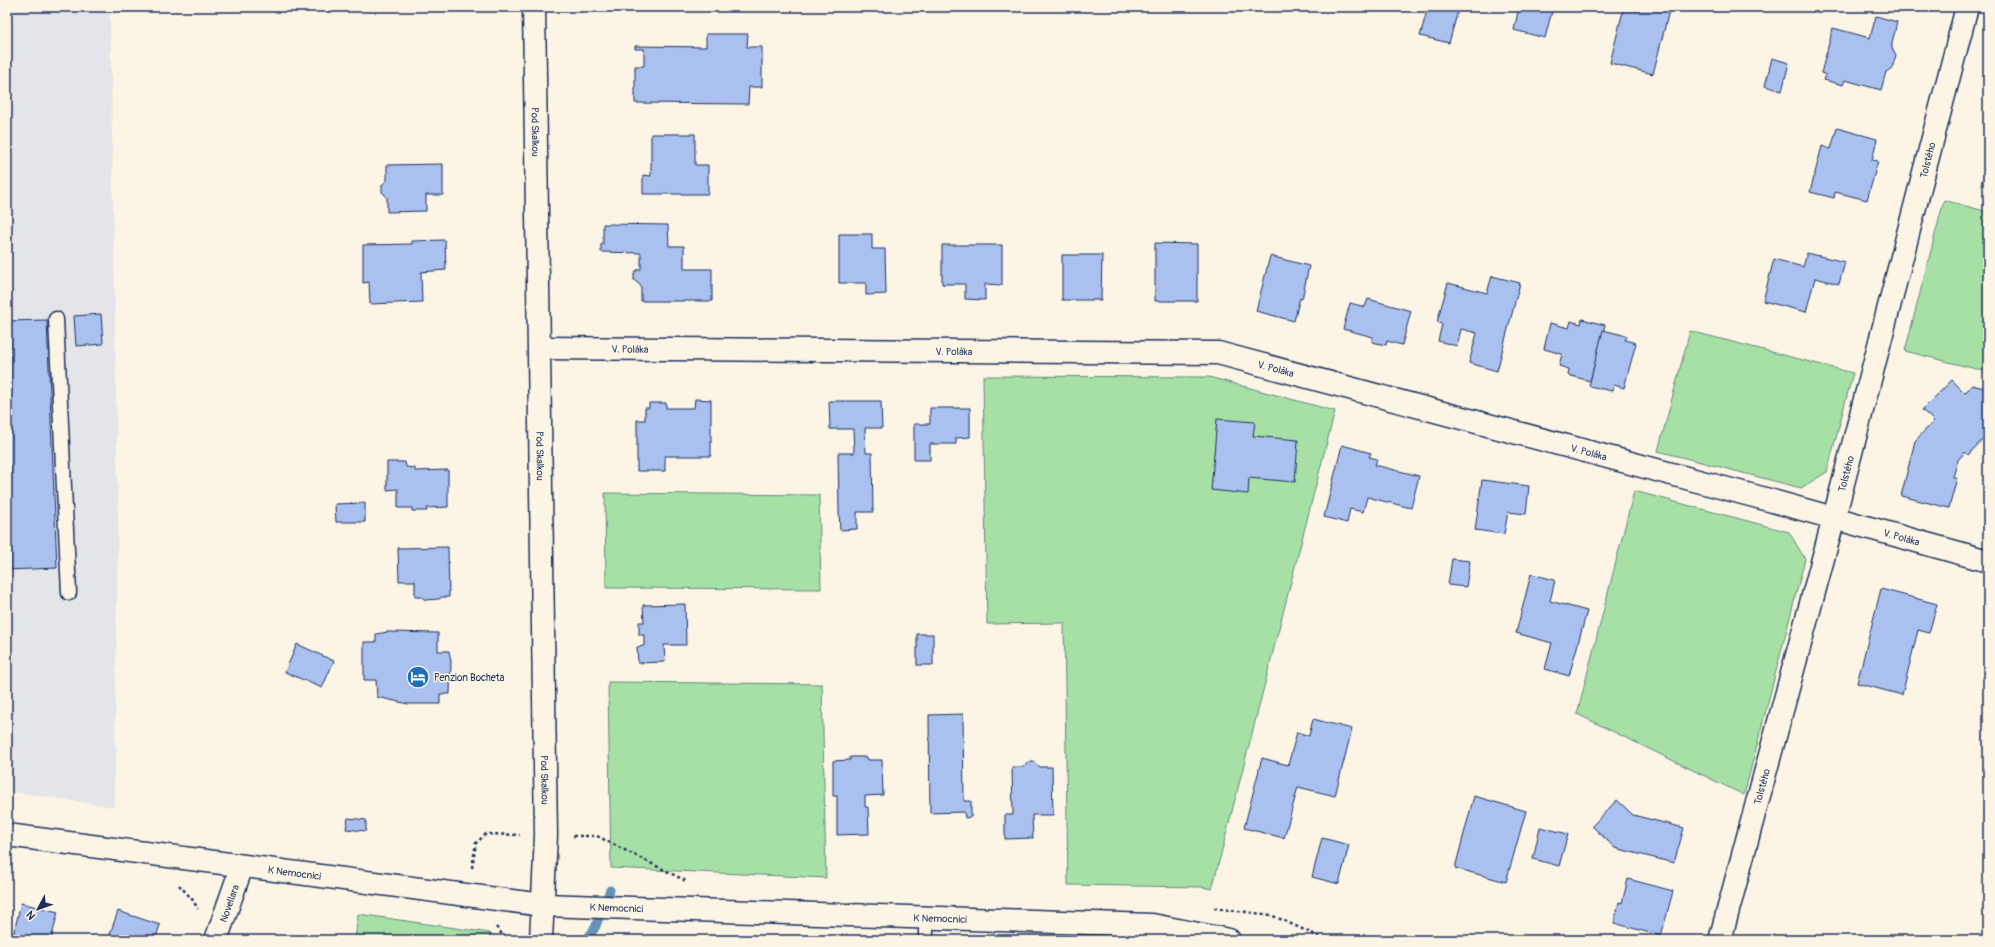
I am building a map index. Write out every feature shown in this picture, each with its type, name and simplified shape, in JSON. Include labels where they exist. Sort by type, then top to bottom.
[{"type":"street","name":"Pod Skalkou","points":[[534,7],[546,835],[541,940]]},
{"type":"street","name":"Tolstého","points":[[1720,940],[1834,518],[1967,7]]},
{"type":"street","name":"V. Poláka","points":[[540,348],[1218,353],[1834,518],[1988,561]]},
{"type":"street","name":"K Nemocnici","points":[[7,835],[543,905],[926,919],[1150,933],[1229,940]]},
{"type":"street","name":"Novellara","points":[[216,940],[242,866]]},
{"type":"lane","points":[[56,319],[69,593]]},
{"type":"lane","points":[[926,919],[926,940]]},
{"type":"path","points":[[177,883],[192,899],[199,912]]},
{"type":"shaded area","points":[[7,7],[110,7],[118,510],[115,746],[117,747],[114,776],[114,807],[7,791]]},
{"type":"green space","points":[[1944,200],[1988,212],[1988,372],[1905,351]]},
{"type":"green space","points":[[1690,331],[1853,373],[1827,472],[1801,488],[1658,451]]},
{"type":"green space","points":[[983,376],[1209,377],[1335,411],[1212,889],[1201,887],[1068,885],[1064,623],[987,624]]},
{"type":"green space","points":[[1634,491],[1789,532],[1805,559],[1744,795],[1577,714]]},
{"type":"green space","points":[[605,493],[819,495],[821,589],[606,588]]},
{"type":"green space","points":[[608,682],[822,684],[826,878],[611,868]]},
{"type":"green space","points":[[358,914],[490,933],[489,940],[355,940]]},
{"type":"building","points":[[1428,7],[1459,7],[1449,43],[1420,36]]},
{"type":"building","points":[[1519,7],[1553,7],[1545,38],[1514,30]]},
{"type":"building","points":[[1624,7],[1670,7],[1653,74],[1610,63]]},
{"type":"building","points":[[1876,16],[1897,22],[1892,43],[1892,48],[1896,55],[1892,68],[1886,72],[1881,90],[1845,80],[1843,85],[1824,80],[1826,75],[1821,73],[1833,28],[1870,38]]},
{"type":"building","points":[[706,34],[748,34],[747,47],[762,47],[762,87],[749,87],[748,104],[635,103],[635,66],[644,66],[644,49],[635,49],[635,46],[706,47]]},
{"type":"building","points":[[1772,58],[1789,63],[1782,91],[1765,86]]},
{"type":"building","points":[[1837,128],[1877,139],[1872,160],[1878,161],[1867,200],[1835,192],[1834,198],[1810,192],[1822,146],[1831,149]]},
{"type":"building","points":[[651,134],[695,134],[695,165],[708,165],[708,194],[643,194],[643,175],[651,176]]},
{"type":"building","points":[[1988,158],[1988,186],[1981,184]]},
{"type":"building","points":[[443,164],[443,195],[426,195],[426,211],[387,212],[387,197],[382,192],[382,185],[387,180],[387,165]]},
{"type":"building","points":[[603,224],[668,225],[669,246],[684,246],[684,269],[712,269],[712,301],[641,301],[641,286],[634,280],[634,274],[637,270],[641,269],[641,253],[601,252],[601,244],[603,245]]},
{"type":"building","points":[[839,234],[872,234],[872,249],[885,249],[886,294],[866,295],[866,283],[839,283]]},
{"type":"building","points":[[445,240],[446,270],[421,272],[422,302],[370,304],[369,282],[363,283],[363,245],[412,244],[412,241]]},
{"type":"building","points":[[1155,243],[1197,244],[1197,301],[1155,301]]},
{"type":"building","points":[[942,245],[1002,245],[1002,285],[985,284],[985,300],[965,299],[965,284],[942,284]]},
{"type":"building","points":[[1807,253],[1845,262],[1839,284],[1815,278],[1806,312],[1763,301],[1774,259],[1803,267]]},
{"type":"building","points":[[1062,255],[1102,255],[1101,300],[1062,300]]},
{"type":"building","points":[[1270,256],[1309,266],[1302,299],[1300,298],[1294,321],[1256,311]]},
{"type":"building","points":[[1492,276],[1520,283],[1497,371],[1469,363],[1477,333],[1461,329],[1457,346],[1438,341],[1442,324],[1437,322],[1448,283],[1487,293]]},
{"type":"building","points":[[1368,299],[1411,311],[1402,345],[1387,341],[1386,345],[1372,342],[1373,337],[1343,329],[1350,303],[1365,307]]},
{"type":"building","points":[[101,314],[103,344],[76,346],[74,316]]},
{"type":"building","points":[[1582,319],[1605,325],[1590,381],[1568,375],[1569,369],[1559,366],[1562,354],[1544,349],[1550,323],[1569,328],[1571,321],[1581,324]]},
{"type":"building","points":[[47,320],[57,568],[7,570],[7,321]]},
{"type":"building","points":[[1603,330],[1627,336],[1625,340],[1636,343],[1624,388],[1614,385],[1612,391],[1589,386]]},
{"type":"building","points":[[1952,380],[1965,393],[1972,385],[1988,389],[1988,434],[1968,455],[1965,452],[1958,460],[1953,477],[1957,478],[1949,508],[1901,496],[1915,441],[1934,421],[1922,410]]},
{"type":"building","points":[[695,399],[711,400],[711,456],[665,456],[665,471],[637,471],[637,420],[645,420],[645,408],[649,408],[649,403],[666,403],[666,408],[694,408]]},
{"type":"building","points":[[829,401],[881,401],[882,428],[865,428],[866,453],[872,453],[873,512],[857,512],[857,529],[840,530],[839,512],[838,453],[854,453],[853,429],[830,429]]},
{"type":"building","points":[[930,408],[970,408],[970,437],[956,438],[956,444],[930,444],[930,460],[914,460],[914,424],[930,424]]},
{"type":"building","points":[[1217,419],[1255,422],[1253,436],[1298,440],[1295,482],[1249,478],[1248,494],[1211,490]]},
{"type":"building","points":[[1342,445],[1371,453],[1369,457],[1377,459],[1375,465],[1419,476],[1411,508],[1367,497],[1363,512],[1350,509],[1347,523],[1324,517]]},
{"type":"building","points":[[387,462],[405,462],[406,467],[415,468],[415,471],[448,470],[448,507],[427,508],[427,511],[412,511],[412,508],[398,508],[398,489],[387,490]]},
{"type":"building","points":[[1482,480],[1529,486],[1526,514],[1508,512],[1504,534],[1475,530]]},
{"type":"building","points":[[365,503],[365,522],[336,522],[335,504]]},
{"type":"building","points":[[448,547],[449,597],[425,600],[422,597],[415,597],[415,581],[399,581],[398,548]]},
{"type":"building","points":[[1452,559],[1470,561],[1466,587],[1448,585]]},
{"type":"building","points":[[1531,574],[1555,580],[1550,601],[1587,611],[1569,676],[1545,669],[1552,643],[1516,633]]},
{"type":"building","points":[[1881,589],[1937,604],[1929,633],[1918,630],[1902,695],[1857,683]]},
{"type":"building","points":[[685,604],[686,645],[664,645],[665,662],[638,663],[637,647],[644,646],[644,635],[639,635],[639,622],[644,622],[643,605]]},
{"type":"building","points":[[388,632],[438,633],[438,651],[449,651],[451,661],[450,694],[440,694],[440,704],[408,704],[377,697],[376,680],[364,680],[364,642],[376,642],[376,634]]},
{"type":"building","points":[[917,634],[933,634],[933,665],[917,665]]},
{"type":"building","points":[[297,644],[334,661],[322,688],[285,672]]},
{"type":"building","points":[[963,714],[964,801],[971,801],[971,817],[965,818],[964,812],[930,813],[929,715]]},
{"type":"building","points":[[1313,719],[1352,729],[1335,796],[1298,787],[1284,838],[1244,828],[1262,758],[1288,765],[1297,732],[1309,736]]},
{"type":"building","points":[[850,757],[867,757],[868,760],[882,760],[883,795],[865,796],[865,807],[868,807],[869,834],[837,835],[837,796],[833,796],[833,761],[850,760]]},
{"type":"building","points":[[1029,762],[1035,762],[1040,767],[1052,767],[1053,815],[1032,815],[1033,838],[1005,839],[1005,815],[1013,815],[1012,767],[1023,767]]},
{"type":"building","points":[[1474,796],[1526,811],[1506,882],[1455,868]]},
{"type":"building","points":[[1617,800],[1633,815],[1684,828],[1674,863],[1615,848],[1592,826]]},
{"type":"building","points":[[348,818],[366,820],[366,831],[346,829]]},
{"type":"building","points":[[1540,827],[1568,834],[1559,866],[1533,859]]},
{"type":"building","points":[[1322,838],[1349,845],[1339,884],[1312,877]]},
{"type":"building","points":[[1628,879],[1673,891],[1661,936],[1614,923],[1619,902],[1622,903]]},
{"type":"building","points":[[21,903],[58,912],[51,940],[12,940]]},
{"type":"building","points":[[118,911],[160,925],[155,940],[108,940]]},
{"type":"waterway","points":[[586,940],[595,928],[610,890]]},
{"type":"place","name":"Penzion Bocheta","points":[[418,677]]}]
